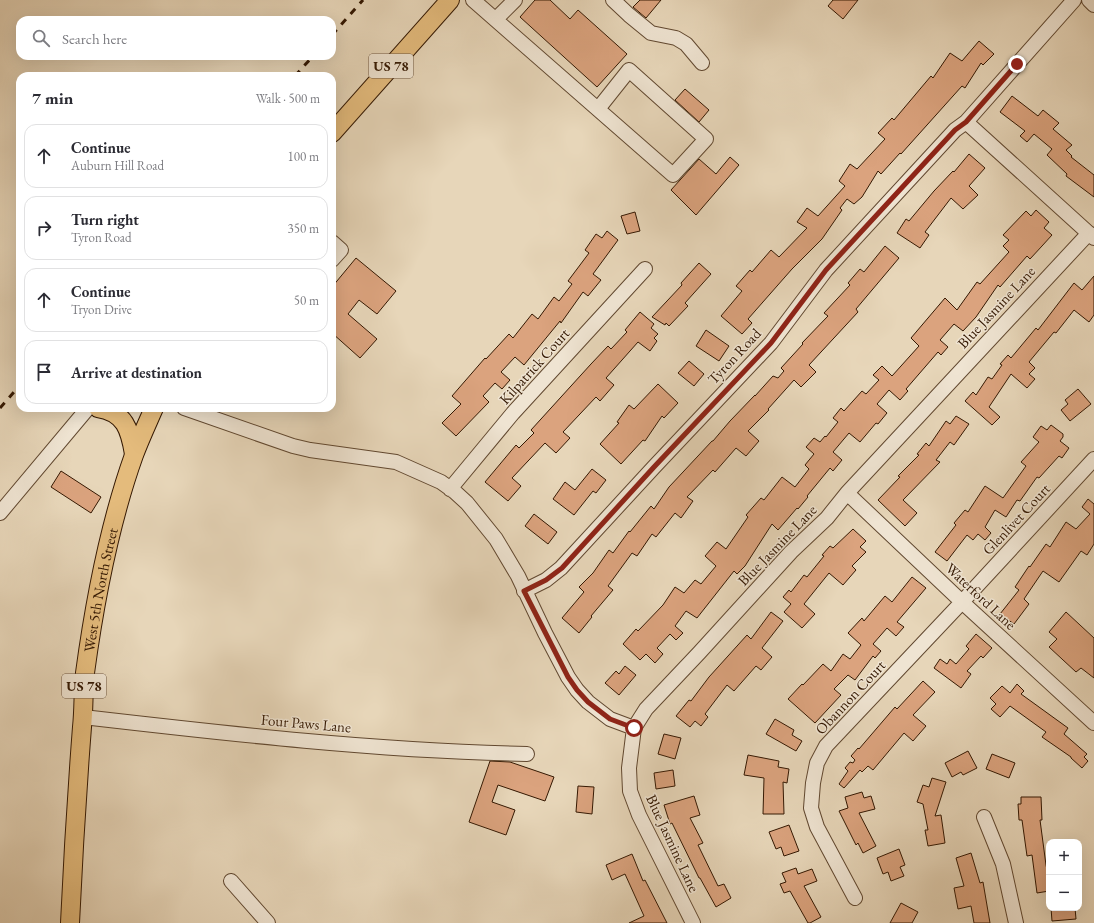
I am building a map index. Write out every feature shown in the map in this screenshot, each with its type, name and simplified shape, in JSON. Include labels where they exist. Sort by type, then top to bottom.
[{"type":"main road","name":"US 78","points":[[336,128],[450,0]]},
{"type":"main road","points":[[112,412],[122,419],[129,431],[134,454]]},
{"type":"main road","name":"West 5th North Street","points":[[70,923],[85,674],[101,575],[114,521],[134,454],[152,412]]},
{"type":"street","points":[[473,0],[673,175],[706,139],[629,70],[598,109]]},
{"type":"street","points":[[496,19],[515,0]]},
{"type":"street","name":"Tyron Road","points":[[524,591],[546,580],[562,568],[654,467],[771,343],[826,270],[961,126],[1074,0]]},
{"type":"street","points":[[1089,0],[1094,4]]},
{"type":"street","points":[[618,2],[651,32],[676,38],[686,44],[702,63]]},
{"type":"street","points":[[961,126],[1092,235]]},
{"type":"street","name":"Blue Jasmine Lane","points":[[693,923],[639,815],[630,791],[629,768],[634,728],[646,710],[791,552],[826,518],[847,493],[1092,235]]},
{"type":"street","points":[[336,246],[341,250],[336,256]]},
{"type":"street","name":"Kilpatrick Court","points":[[450,489],[513,414],[645,269]]},
{"type":"street","points":[[0,513],[85,412]]},
{"type":"street","points":[[67,434],[93,412]]},
{"type":"street","points":[[195,412],[293,446],[396,462],[441,482],[467,503],[496,539],[518,576],[524,591],[568,677],[577,690],[588,702],[610,719],[634,728]]},
{"type":"street","name":"Glenlivet Court","points":[[962,602],[1094,459]]},
{"type":"street","name":"Waterford Lane","points":[[847,493],[962,602],[1094,723]]},
{"type":"street","name":"Obannon Court","points":[[855,898],[817,827],[811,808],[813,783],[817,763],[826,746],[962,602]]},
{"type":"street","name":"Four Paws Lane","points":[[83,717],[284,739],[463,753],[527,754]]},
{"type":"street","points":[[984,817],[1003,864],[1016,923]]},
{"type":"street","points":[[231,881],[268,923]]},
{"type":"building","points":[[535,0],[550,0],[570,19],[578,10],[627,54],[597,87],[520,17]]},
{"type":"building","points":[[640,0],[661,0],[646,18],[633,7]]},
{"type":"building","points":[[833,0],[858,0],[843,19],[828,6]]},
{"type":"building","points":[[979,41],[994,54],[983,65],[981,63],[965,88],[962,86],[901,154],[900,153],[881,174],[878,171],[862,197],[854,204],[847,199],[840,208],[842,210],[822,239],[792,269],[748,319],[752,323],[742,334],[721,316],[742,291],[736,286],[750,270],[752,272],[771,250],[779,257],[807,228],[797,222],[807,208],[818,216],[845,186],[839,181],[850,164],[857,169],[885,139],[878,133],[892,118],[894,120],[931,76],[933,78],[950,53],[962,61]]},
{"type":"building","points":[[685,89],[709,110],[699,122],[675,100]]},
{"type":"building","points":[[1012,96],[1038,116],[1043,110],[1059,123],[1053,129],[1072,145],[1066,150],[1072,156],[1071,157],[1094,175],[1094,197],[1066,176],[1067,174],[1047,155],[1052,149],[1034,134],[1027,142],[1020,136],[1025,131],[1000,112]]},
{"type":"building","points":[[969,154],[985,168],[969,186],[978,195],[963,209],[951,198],[925,232],[929,235],[920,248],[897,233],[906,219],[909,221],[934,191],[953,171],[954,172]]},
{"type":"building","points":[[730,157],[739,165],[696,215],[671,190],[699,159],[716,174]]},
{"type":"building","points":[[1036,210],[1049,222],[1044,228],[1052,235],[1030,259],[1027,256],[1000,287],[998,285],[976,317],[963,331],[954,324],[940,340],[948,347],[941,355],[938,352],[906,389],[908,391],[900,400],[889,390],[877,404],[887,413],[878,424],[876,423],[860,442],[849,433],[833,452],[842,460],[833,471],[830,468],[798,509],[797,508],[778,530],[772,524],[745,566],[737,574],[734,571],[697,618],[686,611],[675,626],[683,633],[676,640],[670,634],[657,648],[663,654],[655,663],[646,654],[640,660],[623,644],[636,629],[638,631],[663,605],[675,587],[684,593],[695,580],[701,584],[716,566],[705,556],[717,542],[726,549],[748,517],[746,515],[761,498],[764,500],[782,477],[795,487],[809,469],[805,465],[814,454],[806,447],[814,438],[820,442],[825,436],[826,437],[838,422],[833,418],[841,408],[844,411],[862,391],[866,394],[879,380],[873,375],[882,366],[892,376],[919,346],[911,338],[945,298],[957,310],[977,282],[980,284],[1009,252],[1003,246],[1009,240],[1003,235],[1026,211],[1031,216]]},
{"type":"building","points":[[635,212],[640,231],[627,234],[621,216]]},
{"type":"building","points":[[607,231],[618,240],[593,274],[601,280],[588,296],[583,292],[561,323],[560,321],[524,365],[515,357],[501,372],[510,380],[502,389],[495,383],[483,396],[489,402],[456,436],[442,423],[461,404],[452,396],[485,358],[486,359],[509,334],[513,338],[532,314],[538,319],[554,297],[559,301],[572,284],[568,281],[589,253],[585,250],[596,234],[602,238]]},
{"type":"building","points":[[885,246],[899,258],[856,309],[858,312],[809,365],[816,372],[801,387],[794,380],[768,409],[769,410],[748,431],[759,441],[746,456],[736,448],[715,472],[713,470],[687,497],[693,501],[681,518],[675,513],[656,537],[652,534],[637,556],[632,553],[608,586],[613,590],[579,633],[562,618],[584,592],[579,587],[593,573],[609,550],[613,553],[629,531],[630,532],[651,506],[654,509],[669,487],[730,421],[773,376],[778,378],[784,371],[781,368],[828,316],[824,313],[850,285],[848,283],[860,269],[864,272]]},
{"type":"building","points":[[356,258],[396,291],[377,314],[359,300],[348,314],[377,339],[360,358],[336,337],[336,282]]},
{"type":"building","points":[[699,263],[711,274],[685,303],[688,306],[669,326],[666,323],[665,325],[652,317],[682,285],[681,283]]},
{"type":"building","points":[[1094,276],[1094,315],[1089,322],[1074,310],[1056,333],[1054,332],[1029,362],[1035,368],[1029,374],[1035,379],[1027,388],[1011,374],[989,407],[1000,417],[992,425],[965,401],[973,392],[976,395],[988,377],[992,379],[1002,365],[1000,364],[1008,355],[1011,358],[1036,328],[1038,330],[1074,283],[1082,290]]},
{"type":"building","points":[[640,312],[654,324],[651,328],[658,334],[654,338],[657,341],[650,351],[638,342],[606,378],[614,385],[600,401],[596,397],[563,432],[570,438],[556,453],[545,443],[512,478],[521,486],[508,501],[485,482],[516,445],[519,448],[534,433],[531,430],[608,346],[611,349],[627,332],[625,330]]},
{"type":"building","points":[[706,330],[729,346],[719,361],[696,346]]},
{"type":"building","points":[[689,361],[704,374],[694,386],[678,373]]},
{"type":"building","points":[[658,384],[678,403],[664,418],[662,416],[645,441],[643,440],[621,464],[600,444],[619,423],[617,422],[629,405],[634,409]]},
{"type":"building","points":[[1078,389],[1091,404],[1070,421],[1061,410],[1068,404],[1065,400]]},
{"type":"building","points":[[956,416],[969,424],[954,445],[950,442],[936,460],[940,462],[903,500],[917,513],[905,526],[878,500],[900,477],[898,476],[919,455],[917,454],[926,443],[929,446],[946,421],[950,424]]},
{"type":"building","points":[[1051,425],[1063,434],[1060,441],[1069,448],[1062,458],[1059,456],[1039,478],[1037,477],[1020,501],[1017,500],[1006,517],[995,510],[985,527],[991,533],[985,540],[978,534],[973,540],[967,535],[947,561],[935,552],[956,525],[954,523],[965,510],[968,512],[985,486],[1003,498],[1026,466],[1021,462],[1039,442],[1033,437],[1041,426],[1047,430]]},
{"type":"building","points":[[592,469],[606,480],[596,493],[593,491],[574,515],[553,499],[565,482],[575,490]]},
{"type":"building","points":[[61,471],[101,497],[91,513],[51,487]]},
{"type":"building","points":[[1088,499],[1094,504],[1094,544],[1087,555],[1081,551],[1059,582],[1043,571],[1024,599],[1029,604],[1014,624],[1000,614],[1019,590],[1015,587],[1046,544],[1050,547],[1066,522],[1076,529],[1090,514],[1082,507]]},
{"type":"building","points":[[534,514],[557,532],[548,544],[525,526]]},
{"type":"building","points":[[853,529],[866,541],[860,547],[866,552],[852,566],[856,570],[843,585],[829,573],[804,604],[815,614],[802,628],[784,612],[791,604],[783,597],[789,590],[791,592],[804,575],[807,577],[830,546],[833,548]]},
{"type":"building","points":[[912,577],[926,588],[897,622],[904,627],[896,636],[887,628],[873,644],[881,651],[875,658],[873,656],[855,680],[848,675],[834,689],[841,695],[815,723],[788,699],[823,664],[831,671],[843,654],[850,659],[861,645],[848,633],[862,618],[864,621],[885,596],[892,602]]},
{"type":"building","points":[[771,612],[783,621],[762,648],[772,657],[761,670],[756,666],[734,691],[727,685],[705,714],[708,717],[701,726],[695,721],[690,727],[676,716],[689,700],[691,701],[709,677],[747,635],[751,639]]},
{"type":"building","points":[[1066,612],[1094,638],[1094,678],[1081,668],[1076,672],[1049,647],[1057,639],[1049,632]]},
{"type":"building","points":[[976,634],[992,648],[983,658],[981,656],[967,671],[971,674],[961,688],[934,668],[940,659],[947,664],[950,659],[956,664],[969,649],[966,646]]},
{"type":"building","points":[[625,666],[636,675],[619,695],[605,683],[616,671],[619,674]]},
{"type":"building","points":[[923,681],[935,692],[913,715],[926,726],[913,741],[904,733],[873,770],[868,766],[862,772],[860,770],[844,788],[839,784],[848,771],[845,768],[850,762],[853,763],[855,760],[851,756],[858,748],[859,749],[895,707],[897,709]]},
{"type":"building","points":[[1017,684],[1024,691],[1021,694],[1068,728],[1064,734],[1087,754],[1084,757],[1088,761],[1082,768],[1071,757],[1042,737],[1046,732],[1010,706],[1000,717],[991,709],[996,704],[990,698],[1002,686],[1010,693]]},
{"type":"building","points":[[775,719],[794,730],[792,735],[802,741],[796,751],[766,734]]},
{"type":"building","points":[[664,734],[681,738],[675,759],[658,754]]},
{"type":"building","points":[[968,751],[977,768],[963,775],[961,772],[952,777],[945,763]]},
{"type":"building","points":[[992,754],[1015,763],[1009,778],[986,769]]},
{"type":"building","points":[[748,755],[779,761],[778,767],[789,769],[787,783],[783,782],[784,814],[763,814],[764,778],[744,775]]},
{"type":"building","points":[[490,761],[510,762],[554,777],[545,801],[498,785],[492,802],[515,810],[506,835],[469,822]]},
{"type":"building","points":[[673,770],[675,786],[656,789],[654,773]]},
{"type":"building","points":[[932,778],[946,782],[935,816],[941,815],[945,843],[928,846],[925,830],[928,830],[923,804],[917,802],[923,785],[929,787]]},
{"type":"building","points":[[578,786],[594,787],[592,814],[576,812]]},
{"type":"building","points":[[862,792],[864,798],[871,796],[875,809],[859,813],[876,846],[863,853],[858,843],[856,845],[839,811],[848,808],[845,797]]},
{"type":"building","points":[[694,796],[700,815],[690,818],[703,843],[698,845],[718,886],[724,884],[731,898],[716,907],[699,878],[672,823],[670,824],[664,805]]},
{"type":"building","points":[[1021,797],[1041,797],[1042,820],[1040,820],[1046,865],[1046,892],[1037,893],[1032,855],[1027,856],[1022,820],[1019,820],[1018,804],[1021,804]]},
{"type":"building","points":[[789,825],[799,851],[784,856],[781,847],[776,849],[769,832]]},
{"type":"building","points":[[899,849],[905,865],[900,867],[904,876],[891,881],[888,872],[883,874],[877,858]]},
{"type":"building","points":[[971,853],[980,883],[983,882],[990,923],[974,923],[971,906],[958,909],[954,888],[964,886],[956,858]]},
{"type":"building","points":[[632,854],[643,881],[645,880],[667,923],[629,923],[644,916],[625,874],[612,880],[606,865]]},
{"type":"building","points":[[796,868],[798,874],[812,869],[817,881],[804,886],[821,917],[810,923],[808,923],[790,891],[784,893],[780,884],[786,882],[782,873]]},
{"type":"building","points":[[901,903],[918,912],[912,923],[890,923]]},
{"type":"building","points":[[1051,911],[1075,911],[1076,919],[1052,921]]},
{"type":"railway","points":[[336,30],[363,0]]},
{"type":"railway","points":[[299,72],[309,60]]},
{"type":"railway","points":[[0,408],[16,390]]},
{"type":"route","points":[[634,728],[610,719],[588,702],[577,690],[568,677],[524,591],[546,580],[562,568],[654,467],[771,343],[826,270],[955,130],[966,122],[1017,64]]}]
